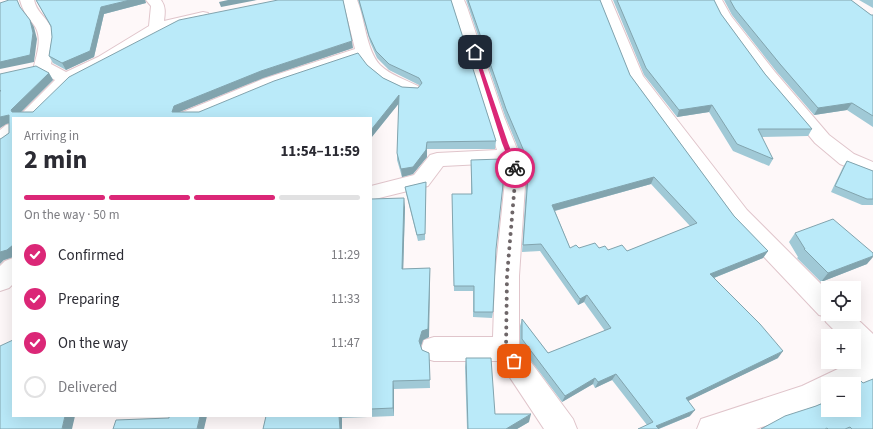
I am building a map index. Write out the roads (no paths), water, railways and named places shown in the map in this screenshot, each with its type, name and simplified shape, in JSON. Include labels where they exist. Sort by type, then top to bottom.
[{"type":"street","points":[[27,0],[30,11],[43,26],[47,47],[35,68],[66,79]]},
{"type":"street","points":[[153,0],[158,6],[156,28]]},
{"type":"street","points":[[350,0],[354,7],[364,51],[375,69],[412,90]]},
{"type":"street","points":[[457,0],[516,170],[507,276],[506,349],[562,429]]},
{"type":"street","points":[[604,0],[635,77],[739,216],[821,300]]},
{"type":"street","points":[[715,0],[725,17],[769,76],[822,139],[848,159],[873,170]]},
{"type":"street","points":[[27,117],[66,79],[104,60],[156,28],[183,20],[217,13]]},
{"type":"street","points":[[187,117],[269,83],[364,51]]},
{"type":"street","points":[[0,140],[12,130]]},
{"type":"street","points":[[372,193],[421,181],[437,160],[510,156]]},
{"type":"street","points":[[0,281],[12,269]]},
{"type":"street","points":[[842,321],[873,352]]},
{"type":"street","points":[[434,349],[506,349]]},
{"type":"street","points":[[850,377],[873,366]]},
{"type":"street","points":[[712,429],[807,398],[821,391]]}]
